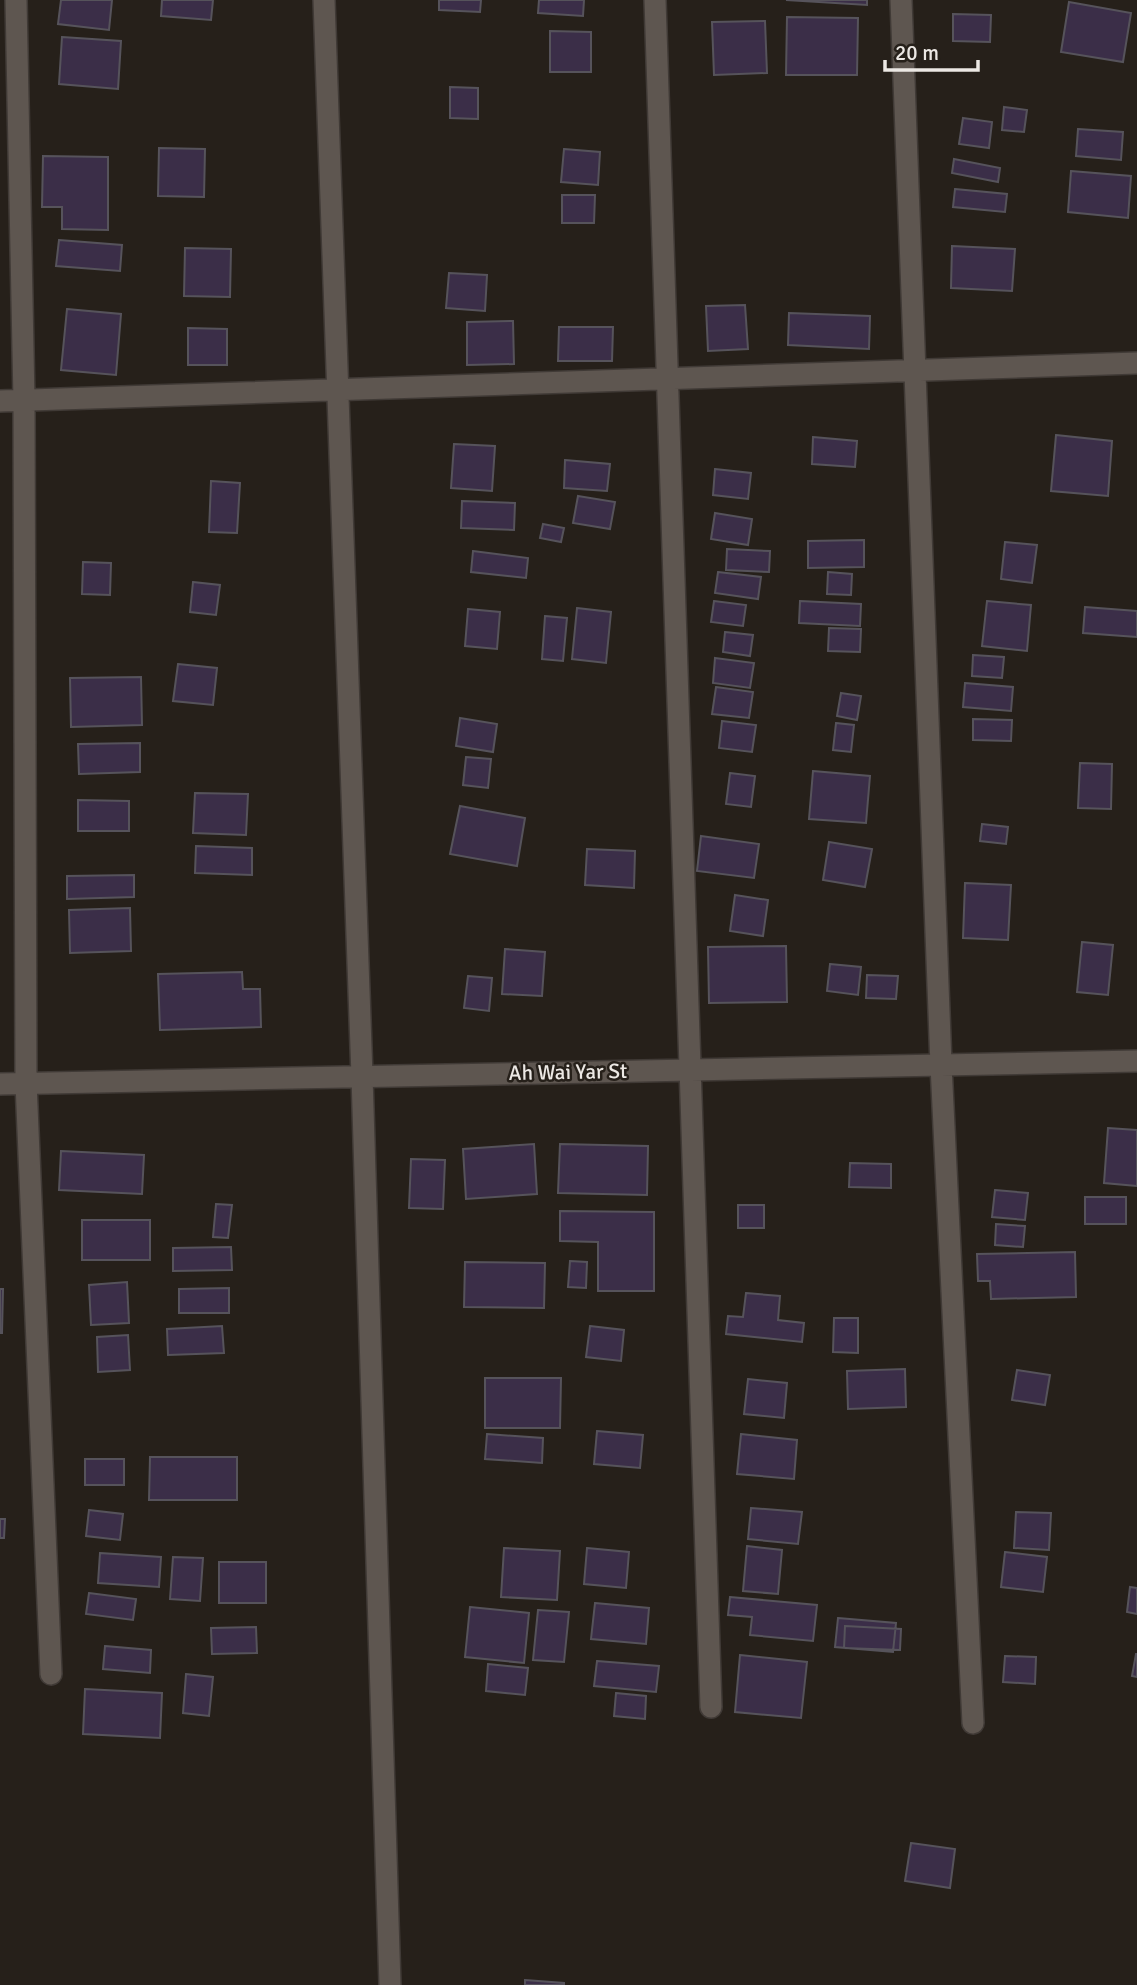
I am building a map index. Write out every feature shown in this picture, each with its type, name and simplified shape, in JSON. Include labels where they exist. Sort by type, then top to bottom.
[{"type":"street","points":[[16,0],[24,400],[26,1083],[51,1674]]},
{"type":"street","points":[[324,0],[362,1076],[390,1985]]},
{"type":"street","points":[[655,0],[710,1707]]},
{"type":"street","points":[[901,0],[917,370],[941,1065],[973,1723]]},
{"type":"street","points":[[0,401],[1137,363]]},
{"type":"street","name":"Ah Wai Yar St","points":[[0,1084],[1137,1061]]},
{"type":"building","points":[[61,0],[112,0],[109,30],[58,24]]},
{"type":"building","points":[[162,0],[213,0],[211,20],[161,16]]},
{"type":"building","points":[[439,0],[481,0],[480,12],[439,10]]},
{"type":"building","points":[[539,0],[584,0],[583,16],[538,13]]},
{"type":"building","points":[[786,0],[867,0],[867,5]]},
{"type":"building","points":[[1069,2],[1131,13],[1123,62],[1061,52]]},
{"type":"building","points":[[953,14],[991,15],[990,42],[953,41]]},
{"type":"building","points":[[787,17],[858,18],[857,75],[786,75]]},
{"type":"building","points":[[765,21],[767,73],[714,75],[712,22]]},
{"type":"building","points":[[550,31],[591,32],[591,72],[550,72]]},
{"type":"building","points":[[62,37],[121,41],[118,89],[59,84]]},
{"type":"building","points":[[450,87],[478,88],[478,119],[450,118]]},
{"type":"building","points":[[1004,107],[1027,110],[1024,132],[1002,130]]},
{"type":"building","points":[[963,118],[992,122],[989,148],[959,144]]},
{"type":"building","points":[[1078,129],[1123,132],[1121,160],[1076,156]]},
{"type":"building","points":[[159,148],[205,149],[204,197],[158,196]]},
{"type":"building","points":[[564,149],[600,152],[598,185],[561,182]]},
{"type":"building","points":[[43,156],[108,157],[108,230],[62,229],[62,207],[42,207]]},
{"type":"building","points":[[954,159],[1000,168],[998,182],[952,173]]},
{"type":"building","points":[[1071,171],[1131,176],[1128,218],[1068,212]]},
{"type":"building","points":[[955,189],[1007,194],[1005,212],[953,207]]},
{"type":"building","points":[[562,195],[595,195],[594,223],[562,223]]},
{"type":"building","points":[[59,240],[122,245],[120,271],[56,266]]},
{"type":"building","points":[[952,246],[1015,249],[1012,291],[951,288]]},
{"type":"building","points":[[185,248],[231,249],[230,297],[184,296]]},
{"type":"building","points":[[449,273],[487,275],[485,311],[446,308]]},
{"type":"building","points":[[745,305],[748,349],[708,351],[706,306]]},
{"type":"building","points":[[67,309],[121,314],[116,375],[61,370]]},
{"type":"building","points":[[789,313],[870,316],[869,349],[788,345]]},
{"type":"building","points":[[513,321],[514,364],[467,365],[467,322]]},
{"type":"building","points":[[559,327],[613,327],[612,361],[558,361]]},
{"type":"building","points":[[188,328],[227,329],[227,365],[188,365]]},
{"type":"building","points":[[1056,435],[1112,441],[1108,496],[1051,491]]},
{"type":"building","points":[[813,437],[857,441],[855,467],[812,464]]},
{"type":"building","points":[[454,444],[495,446],[492,491],[451,488]]},
{"type":"building","points":[[565,460],[610,464],[607,491],[564,488]]},
{"type":"building","points":[[715,469],[751,473],[748,499],[713,495]]},
{"type":"building","points":[[211,481],[240,483],[237,533],[209,532]]},
{"type":"building","points":[[578,496],[615,502],[610,529],[573,523]]},
{"type":"building","points":[[462,501],[515,503],[514,530],[461,528]]},
{"type":"building","points":[[715,513],[752,519],[748,545],[711,539]]},
{"type":"building","points":[[543,524],[564,528],[561,542],[540,538]]},
{"type":"building","points":[[864,540],[864,567],[808,568],[808,541]]},
{"type":"building","points":[[1005,542],[1037,545],[1032,583],[1001,579]]},
{"type":"building","points":[[727,549],[770,551],[769,572],[726,570]]},
{"type":"building","points":[[473,551],[528,558],[526,578],[471,572]]},
{"type":"building","points":[[83,562],[111,563],[110,595],[82,594]]},
{"type":"building","points":[[718,572],[761,577],[758,599],[715,593]]},
{"type":"building","points":[[828,572],[852,574],[851,595],[827,594]]},
{"type":"building","points":[[193,582],[220,585],[216,615],[190,612]]},
{"type":"building","points":[[714,601],[746,605],[743,626],[711,622]]},
{"type":"building","points":[[800,601],[861,604],[860,626],[799,623]]},
{"type":"building","points":[[987,601],[1031,605],[1027,651],[982,646]]},
{"type":"building","points":[[1085,607],[1137,611],[1137,637],[1083,633]]},
{"type":"building","points":[[577,608],[611,612],[606,663],[572,659]]},
{"type":"building","points":[[468,609],[500,612],[497,649],[465,646]]},
{"type":"building","points":[[545,616],[567,618],[563,661],[542,659]]},
{"type":"building","points":[[829,628],[861,629],[860,652],[828,651]]},
{"type":"building","points":[[725,632],[753,635],[750,656],[723,652]]},
{"type":"building","points":[[973,655],[1004,657],[1002,678],[972,676]]},
{"type":"building","points":[[715,658],[754,663],[750,688],[713,683]]},
{"type":"building","points":[[178,664],[217,668],[213,705],[173,701]]},
{"type":"building","points":[[141,677],[142,725],[71,727],[70,678]]},
{"type":"building","points":[[965,683],[1013,687],[1011,711],[963,707]]},
{"type":"building","points":[[716,687],[753,692],[749,718],[712,714]]},
{"type":"building","points":[[841,693],[861,696],[857,720],[837,716]]},
{"type":"building","points":[[460,718],[497,724],[493,752],[456,746]]},
{"type":"building","points":[[973,719],[1012,720],[1011,741],[973,740]]},
{"type":"building","points":[[722,721],[756,725],[752,752],[719,748]]},
{"type":"building","points":[[836,723],[854,725],[851,752],[833,750]]},
{"type":"building","points":[[140,743],[140,772],[79,774],[78,744]]},
{"type":"building","points":[[466,757],[491,759],[488,788],[463,785]]},
{"type":"building","points":[[1080,763],[1112,764],[1111,809],[1078,808]]},
{"type":"building","points":[[813,771],[870,776],[866,823],[809,819]]},
{"type":"building","points":[[730,773],[755,776],[751,807],[726,804]]},
{"type":"building","points":[[195,793],[248,794],[246,835],[193,833]]},
{"type":"building","points":[[78,800],[129,801],[129,831],[78,831]]},
{"type":"building","points":[[460,806],[525,818],[517,866],[450,854]]},
{"type":"building","points":[[982,824],[1008,827],[1006,844],[980,841]]},
{"type":"building","points":[[701,836],[759,844],[754,878],[697,871]]},
{"type":"building","points":[[829,842],[872,849],[865,887],[823,880]]},
{"type":"building","points":[[196,846],[252,848],[252,875],[195,873]]},
{"type":"building","points":[[587,849],[635,851],[634,888],[585,885]]},
{"type":"building","points":[[134,875],[134,897],[67,899],[67,876]]},
{"type":"building","points":[[965,883],[1011,885],[1008,940],[963,938]]},
{"type":"building","points":[[735,895],[768,900],[763,936],[730,931]]},
{"type":"building","points":[[130,908],[131,951],[70,953],[69,910]]},
{"type":"building","points":[[1082,942],[1113,945],[1108,995],[1077,992]]},
{"type":"building","points":[[786,946],[787,1002],[709,1003],[708,947]]},
{"type":"building","points":[[505,949],[545,952],[542,996],[502,994]]},
{"type":"building","points":[[830,964],[861,967],[858,995],[827,991]]},
{"type":"building","points":[[242,972],[243,989],[260,989],[261,1027],[160,1030],[158,974]]},
{"type":"building","points":[[867,975],[898,976],[896,999],[866,998]]},
{"type":"building","points":[[468,976],[492,978],[489,1011],[464,1008]]},
{"type":"building","points":[[1108,1128],[1137,1130],[1137,1186],[1104,1183]]},
{"type":"building","points":[[534,1144],[537,1194],[466,1199],[463,1149]]},
{"type":"building","points":[[560,1144],[648,1146],[647,1195],[558,1193]]},
{"type":"building","points":[[61,1151],[144,1155],[142,1194],[59,1190]]},
{"type":"building","points":[[411,1159],[445,1160],[443,1209],[409,1208]]},
{"type":"building","points":[[850,1163],[891,1164],[891,1188],[849,1187]]},
{"type":"building","points":[[995,1190],[1028,1193],[1025,1220],[992,1217]]},
{"type":"building","points":[[1085,1197],[1126,1197],[1126,1224],[1085,1224]]},
{"type":"building","points":[[216,1204],[232,1205],[228,1238],[213,1237]]},
{"type":"building","points":[[738,1205],[764,1205],[764,1228],[738,1228]]},
{"type":"building","points":[[560,1211],[654,1212],[654,1291],[598,1291],[598,1242],[560,1241]]},
{"type":"building","points":[[82,1220],[150,1220],[150,1260],[82,1260]]},
{"type":"building","points":[[996,1224],[1025,1226],[1023,1247],[995,1245]]},
{"type":"building","points":[[231,1247],[232,1270],[173,1271],[173,1248]]},
{"type":"building","points":[[1075,1252],[1076,1297],[991,1299],[990,1281],[978,1281],[977,1254]]},
{"type":"building","points":[[570,1261],[587,1262],[586,1288],[568,1287]]},
{"type":"building","points":[[465,1262],[545,1263],[544,1308],[464,1307]]},
{"type":"building","points":[[127,1282],[129,1323],[91,1325],[89,1285]]},
{"type":"building","points":[[229,1288],[229,1313],[179,1313],[179,1289]]},
{"type":"building","points":[[0,1289],[3,1289],[2,1333],[0,1333]]},
{"type":"building","points":[[746,1293],[780,1296],[778,1320],[804,1323],[802,1342],[726,1334],[728,1316],[743,1317]]},
{"type":"building","points":[[834,1318],[858,1318],[858,1353],[833,1352]]},
{"type":"building","points":[[222,1326],[224,1353],[168,1355],[167,1329]]},
{"type":"building","points":[[590,1326],[624,1330],[621,1361],[586,1357]]},
{"type":"building","points":[[128,1335],[130,1370],[98,1372],[97,1337]]},
{"type":"building","points":[[905,1369],[906,1407],[848,1409],[847,1371]]},
{"type":"building","points":[[1017,1370],[1050,1375],[1045,1405],[1012,1400]]},
{"type":"building","points":[[485,1378],[561,1378],[560,1428],[485,1428]]},
{"type":"building","points":[[748,1379],[787,1383],[784,1418],[744,1414]]},
{"type":"building","points":[[597,1431],[643,1435],[640,1468],[594,1464]]},
{"type":"building","points":[[487,1434],[543,1438],[542,1463],[485,1459]]},
{"type":"building","points":[[741,1434],[797,1440],[794,1479],[737,1474]]},
{"type":"building","points":[[150,1457],[237,1457],[237,1500],[149,1500]]},
{"type":"building","points":[[85,1459],[124,1459],[124,1485],[85,1485]]},
{"type":"building","points":[[751,1508],[802,1512],[798,1544],[748,1539]]},
{"type":"building","points":[[89,1510],[123,1514],[120,1540],[86,1536]]},
{"type":"building","points":[[1016,1512],[1051,1513],[1049,1550],[1014,1548]]},
{"type":"building","points":[[0,1519],[5,1519],[4,1538],[0,1538]]},
{"type":"building","points":[[747,1546],[782,1550],[778,1594],[743,1591]]},
{"type":"building","points":[[504,1548],[560,1551],[557,1600],[501,1597]]},
{"type":"building","points":[[587,1548],[629,1552],[626,1588],[584,1584]]},
{"type":"building","points":[[1005,1552],[1047,1557],[1043,1592],[1001,1587]]},
{"type":"building","points":[[100,1553],[161,1557],[159,1587],[98,1583]]},
{"type":"building","points":[[173,1557],[203,1558],[200,1601],[170,1599]]},
{"type":"building","points":[[219,1562],[266,1562],[266,1603],[219,1603]]},
{"type":"building","points":[[1130,1587],[1137,1588],[1137,1614],[1127,1612]]},
{"type":"building","points":[[89,1593],[136,1599],[133,1620],[86,1614]]},
{"type":"building","points":[[730,1597],[817,1605],[813,1641],[750,1635],[752,1617],[728,1615]]},
{"type":"building","points":[[595,1603],[649,1608],[646,1644],[591,1639]]},
{"type":"building","points":[[470,1607],[529,1613],[524,1663],[465,1657]]},
{"type":"building","points":[[538,1610],[569,1612],[564,1662],[533,1660]]},
{"type":"building","points":[[838,1618],[896,1623],[893,1652],[835,1647]]},
{"type":"building","points":[[845,1626],[901,1629],[900,1650],[844,1648]]},
{"type":"building","points":[[256,1627],[257,1653],[212,1654],[211,1628]]},
{"type":"building","points":[[105,1646],[151,1650],[150,1673],[103,1669]]},
{"type":"building","points":[[1137,1654],[1137,1677],[1132,1676]]},
{"type":"building","points":[[740,1655],[807,1662],[801,1718],[735,1712]]},
{"type":"building","points":[[1005,1656],[1036,1657],[1035,1684],[1003,1682]]},
{"type":"building","points":[[597,1661],[659,1666],[656,1692],[594,1686]]},
{"type":"building","points":[[488,1664],[528,1668],[525,1695],[486,1691]]},
{"type":"building","points":[[186,1674],[213,1677],[209,1716],[183,1713]]},
{"type":"building","points":[[85,1689],[162,1693],[160,1738],[83,1734]]},
{"type":"building","points":[[616,1693],[646,1696],[645,1719],[614,1716]]},
{"type":"building","points":[[911,1843],[955,1849],[950,1888],[905,1881]]},
{"type":"building","points":[[525,1980],[564,1983],[564,1985],[525,1985]]}]
